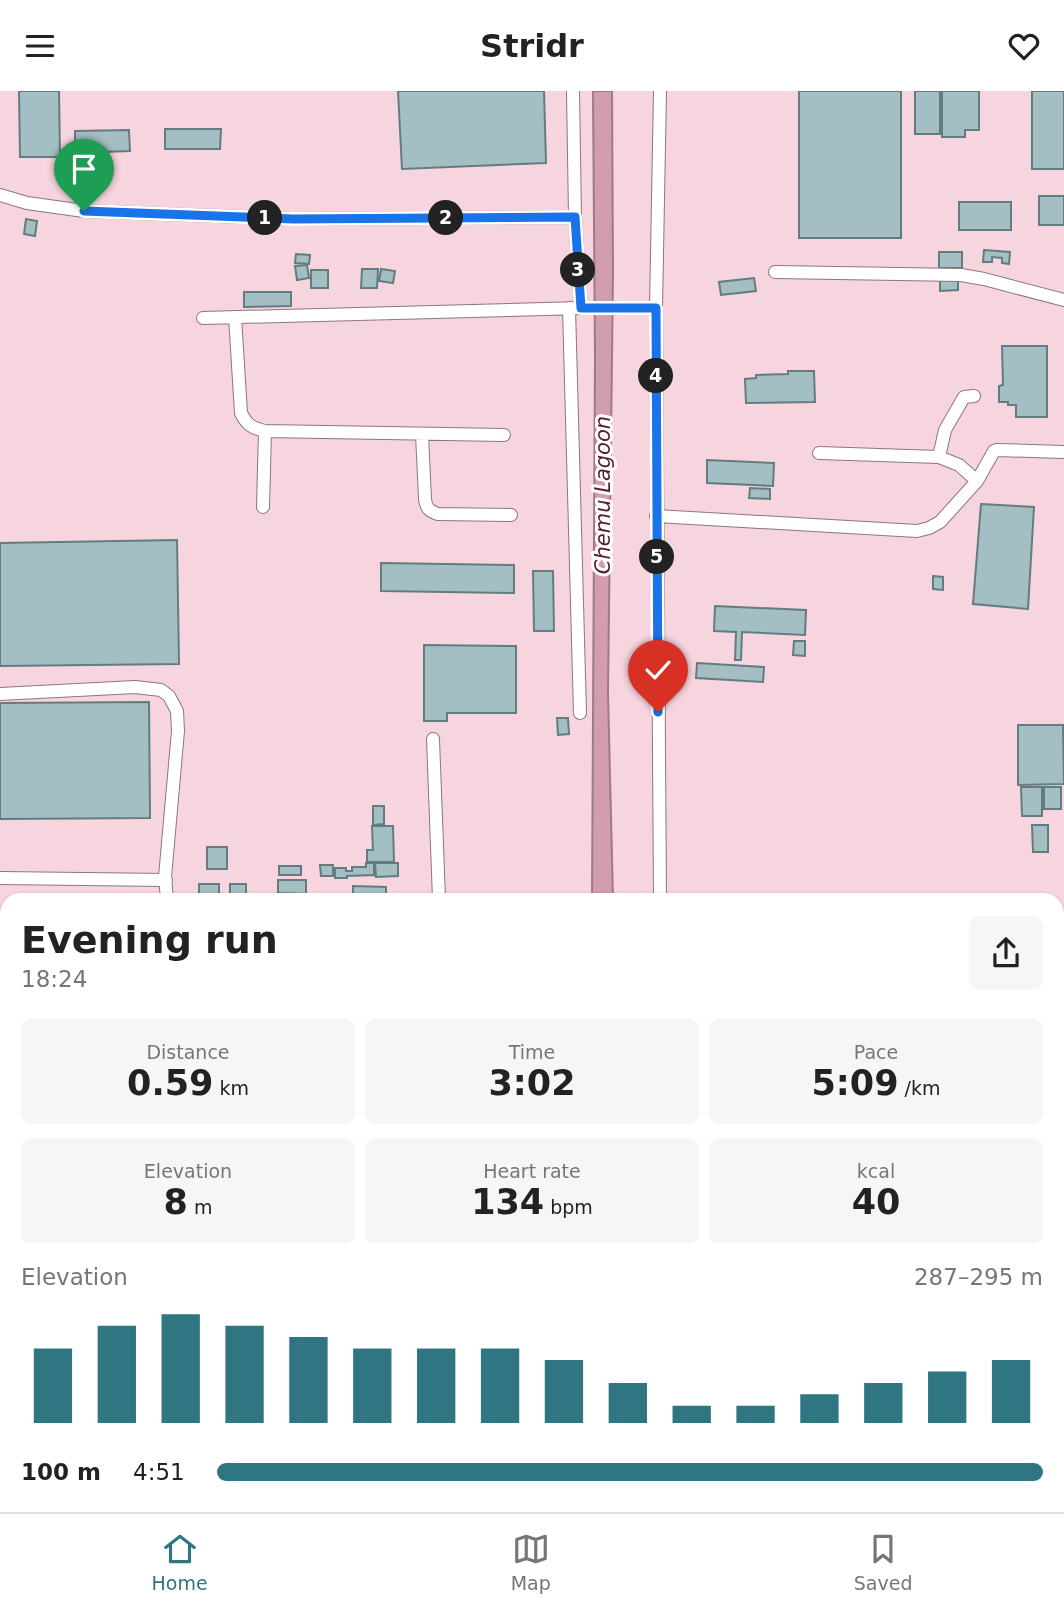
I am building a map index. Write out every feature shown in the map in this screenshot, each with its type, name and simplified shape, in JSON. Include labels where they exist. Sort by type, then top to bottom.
[{"type":"street","points":[[573,91],[575,217],[581,308],[580,713]]},
{"type":"street","points":[[660,91],[656,308],[660,893]]},
{"type":"street","points":[[0,195],[38,205],[84,211],[293,219],[575,217]]},
{"type":"street","points":[[775,272],[961,275],[1064,300]]},
{"type":"street","points":[[203,318],[656,308]]},
{"type":"street","points":[[235,317],[241,413],[245,422],[253,428],[265,431],[505,435]]},
{"type":"street","points":[[939,457],[945,430],[964,397],[974,396]]},
{"type":"street","points":[[263,507],[265,431]]},
{"type":"street","points":[[422,434],[425,499],[430,511],[438,514],[511,515]]},
{"type":"street","points":[[656,516],[917,531],[940,522],[977,481],[991,455],[997,450],[1064,452]]},
{"type":"street","points":[[819,453],[939,457],[959,465],[977,481]]},
{"type":"street","points":[[0,694],[135,687],[161,690],[169,696],[177,711],[178,731],[167,893]]},
{"type":"street","points":[[433,739],[439,893]]},
{"type":"street","points":[[0,878],[166,880]]},
{"type":"shaded area","points":[[0,91],[593,91],[595,357],[592,893],[0,893]]},
{"type":"shaded area","points":[[612,91],[1064,91],[1064,893],[613,893],[608,693],[613,271]]},
{"type":"water","name":"Chemu Lagoon","points":[[593,91],[612,91],[613,271],[608,693],[613,893],[592,893],[595,357]]},
{"type":"building","points":[[19,91],[59,91],[60,157],[20,157]]},
{"type":"building","points":[[398,91],[544,91],[546,163],[402,169]]},
{"type":"building","points":[[799,91],[901,91],[901,238],[799,238]]},
{"type":"building","points":[[915,91],[940,91],[940,134],[915,134]]},
{"type":"building","points":[[942,91],[979,91],[979,130],[965,130],[965,137],[942,137]]},
{"type":"building","points":[[1032,91],[1064,91],[1064,169],[1032,169]]},
{"type":"building","points":[[165,129],[221,129],[220,149],[165,149]]},
{"type":"building","points":[[129,130],[130,151],[75,153],[75,131]]},
{"type":"building","points":[[1039,196],[1064,196],[1064,225],[1039,225]]},
{"type":"building","points":[[959,202],[1011,202],[1011,230],[959,230]]},
{"type":"building","points":[[26,219],[37,221],[35,236],[24,234]]},
{"type":"building","points":[[984,250],[1010,252],[1009,264],[1002,263],[1002,258],[992,257],[992,262],[983,262]]},
{"type":"building","points":[[939,252],[962,252],[962,268],[939,268]]},
{"type":"building","points":[[296,254],[310,255],[309,264],[295,263]]},
{"type":"building","points":[[307,265],[309,278],[297,280],[295,266]]},
{"type":"building","points":[[362,269],[378,269],[377,288],[361,288]]},
{"type":"building","points":[[381,269],[395,271],[393,283],[379,281]]},
{"type":"building","points":[[311,270],[328,270],[328,288],[311,288]]},
{"type":"building","points":[[754,278],[756,291],[721,295],[719,282]]},
{"type":"building","points":[[958,279],[958,290],[940,291],[940,280]]},
{"type":"building","points":[[244,292],[291,292],[291,306],[244,307]]},
{"type":"building","points":[[1002,346],[1047,346],[1047,417],[1016,417],[1016,405],[999,402],[999,386],[1003,385]]},
{"type":"building","points":[[788,371],[814,371],[815,402],[746,403],[745,379],[756,378],[756,375],[788,374]]},
{"type":"building","points":[[707,460],[774,463],[773,486],[707,483]]},
{"type":"building","points":[[750,488],[770,489],[770,499],[749,498]]},
{"type":"building","points":[[981,504],[1034,507],[1028,609],[973,604]]},
{"type":"building","points":[[177,540],[179,664],[0,666],[0,543]]},
{"type":"building","points":[[381,563],[514,565],[514,593],[381,591]]},
{"type":"building","points":[[533,571],[553,571],[554,631],[534,631]]},
{"type":"building","points":[[933,576],[943,577],[943,590],[933,589]]},
{"type":"building","points":[[715,606],[806,610],[805,635],[742,632],[741,660],[735,660],[736,632],[714,631]]},
{"type":"building","points":[[794,641],[805,641],[805,656],[793,655]]},
{"type":"building","points":[[424,645],[516,646],[516,713],[447,713],[447,721],[424,721]]},
{"type":"building","points":[[697,663],[764,667],[763,682],[696,678]]},
{"type":"building","points":[[149,702],[150,818],[0,819],[0,703]]},
{"type":"building","points":[[557,718],[568,718],[569,734],[558,735]]},
{"type":"building","points":[[1018,725],[1063,725],[1064,784],[1018,785]]},
{"type":"building","points":[[1021,787],[1042,787],[1042,816],[1022,816]]},
{"type":"building","points":[[1044,787],[1061,787],[1061,809],[1044,809]]},
{"type":"building","points":[[373,806],[384,806],[384,824],[373,825]]},
{"type":"building","points":[[1032,825],[1048,825],[1048,852],[1033,852]]},
{"type":"building","points":[[372,826],[393,826],[394,862],[367,862],[367,850],[373,850]]},
{"type":"building","points":[[207,847],[227,847],[227,869],[207,869]]},
{"type":"building","points":[[366,863],[374,863],[374,875],[335,878],[335,868],[352,871],[352,867],[366,867]]},
{"type":"building","points":[[375,863],[398,863],[398,876],[376,877]]},
{"type":"building","points":[[320,865],[333,865],[333,876],[321,876]]},
{"type":"building","points":[[279,866],[301,866],[301,875],[279,875]]},
{"type":"building","points":[[278,880],[306,880],[306,893],[278,893]]},
{"type":"building","points":[[199,884],[219,884],[219,893],[199,893]]},
{"type":"building","points":[[230,884],[246,884],[246,893],[230,893]]},
{"type":"building","points":[[353,886],[386,887],[386,893],[353,893]]},
{"type":"route","points":[[84,211],[293,219],[575,217],[581,308],[656,308],[658,712]]}]
